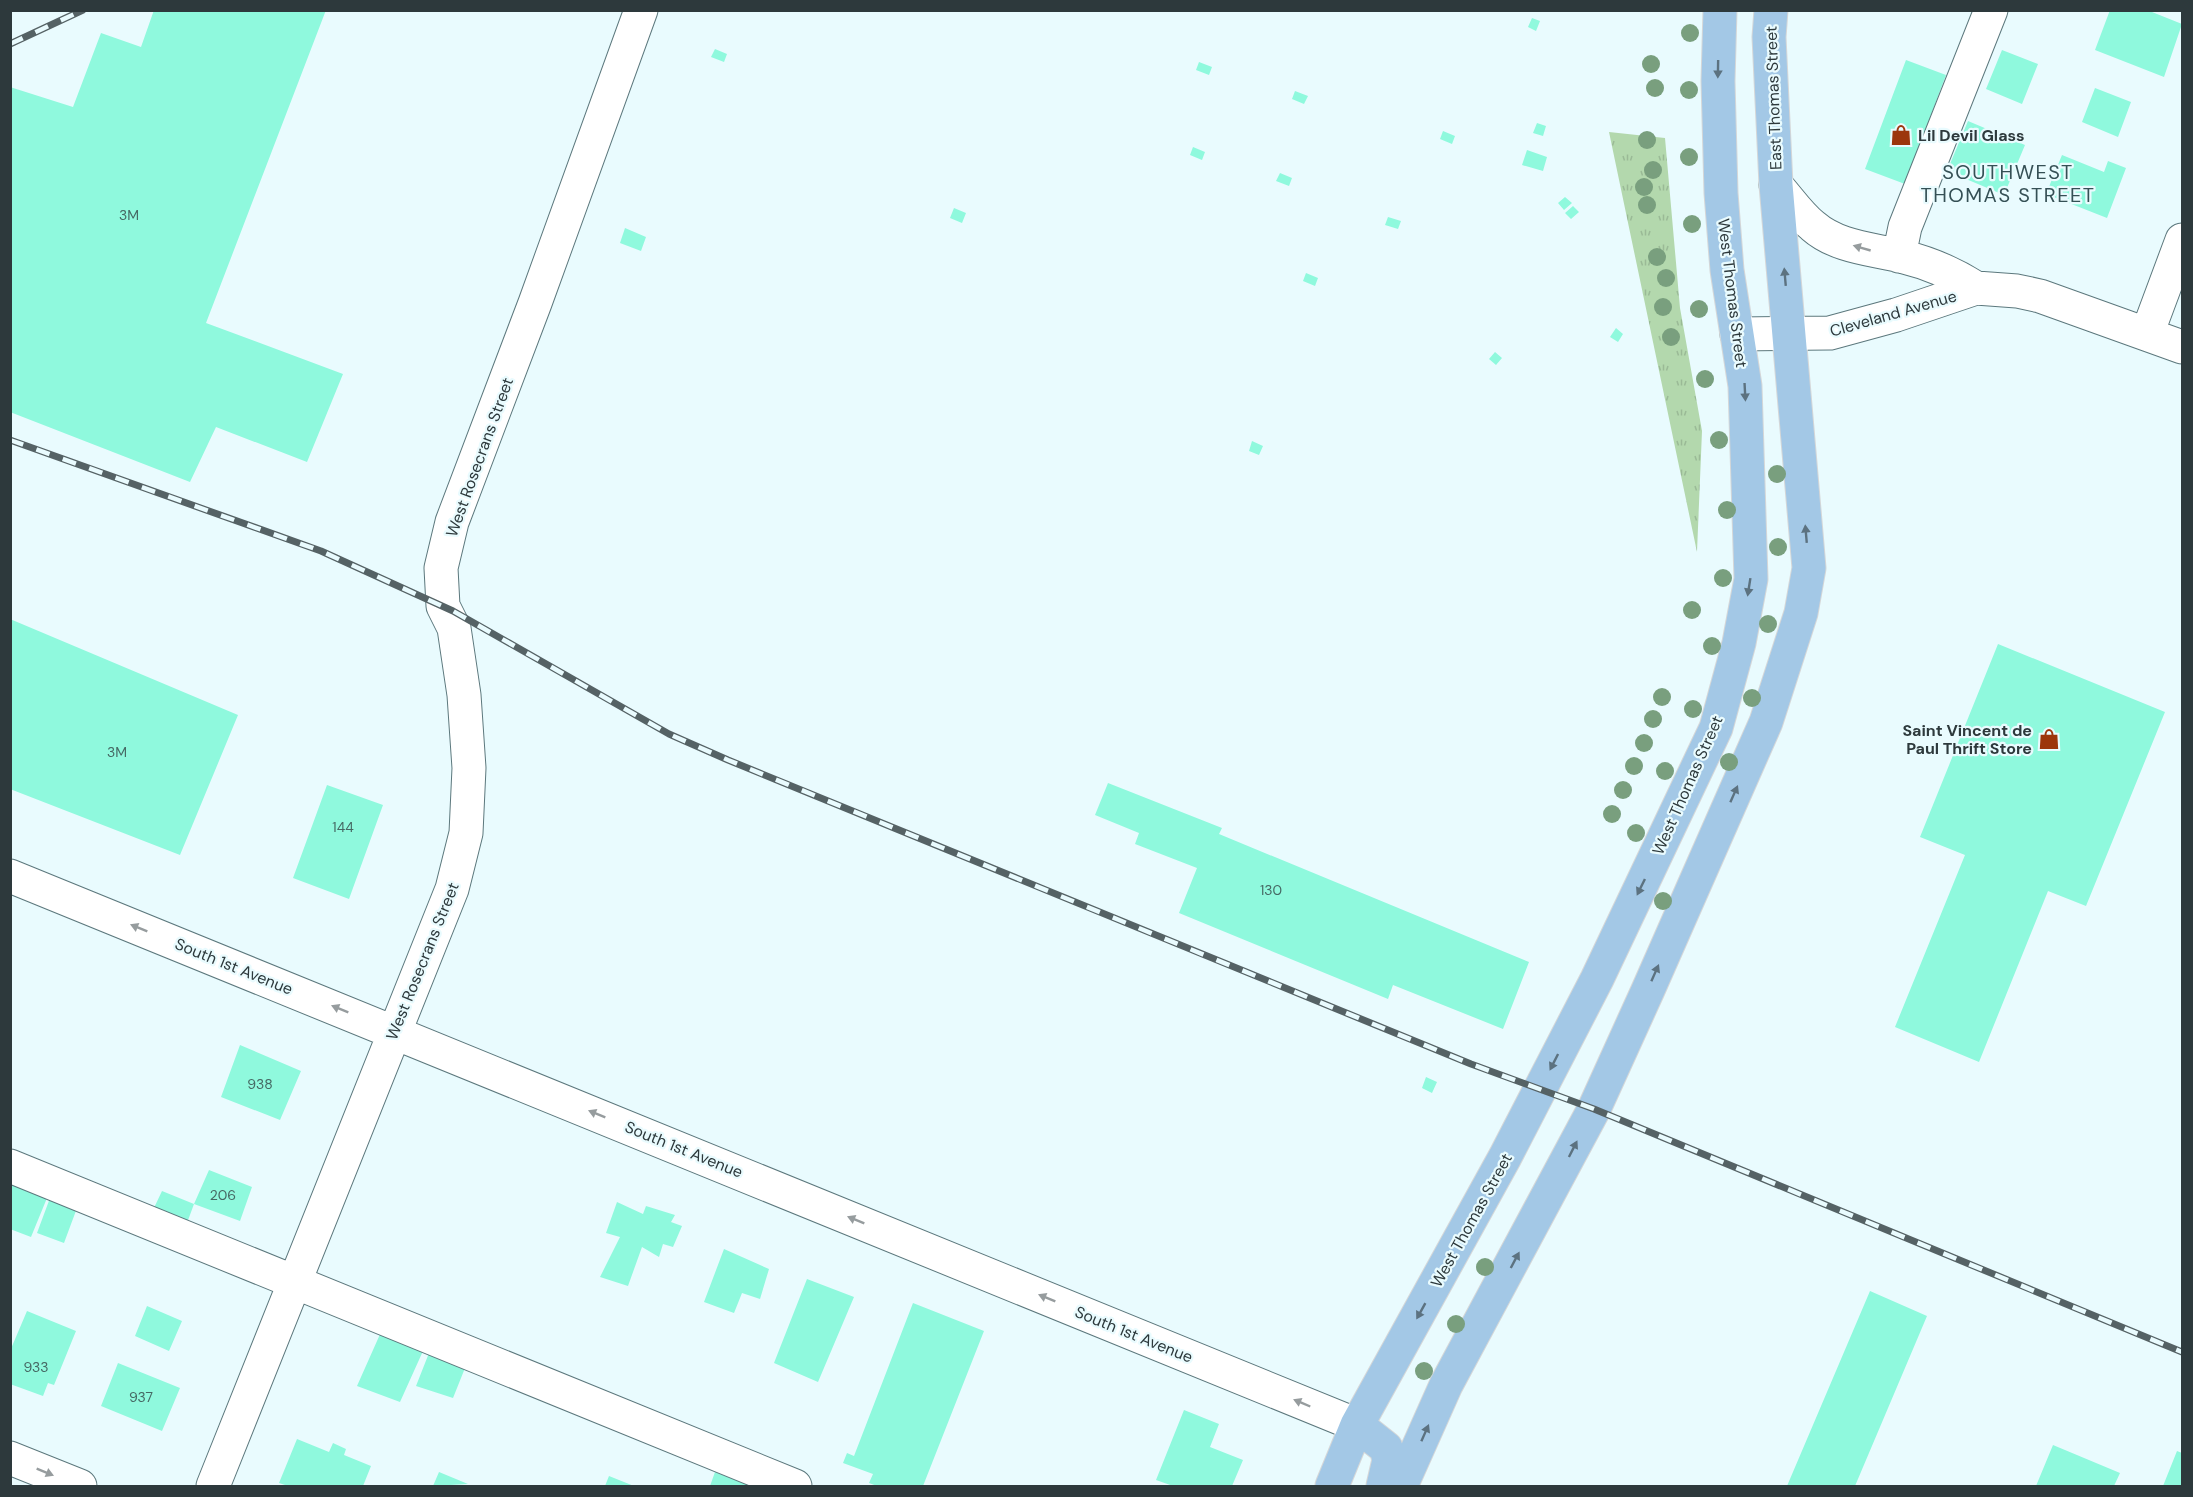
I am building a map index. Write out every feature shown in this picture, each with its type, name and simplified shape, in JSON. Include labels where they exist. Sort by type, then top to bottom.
[{"type":"main road","name":"West Thomas Street","points":[[1332,1486],[1357,1425],[1505,1157],[1597,979],[1716,728],[1739,643],[1751,579],[1745,386],[1725,249],[1720,182],[1718,81],[1720,10]]},
{"type":"main road","name":"East Thomas Street","points":[[1771,10],[1769,37],[1776,184]]},
{"type":"main road","points":[[1401,1486],[1446,1385],[1594,1109],[1766,722],[1801,613],[1809,568],[1776,184]]},
{"type":"main road","points":[[1357,1425],[1386,1448],[1389,1460],[1383,1486]]},
{"type":"street","name":"West Rosecrans Street","points":[[213,1486],[452,889],[466,833],[469,768],[464,695],[454,628],[443,606],[441,568],[452,522],[536,303],[641,10]]},
{"type":"street","points":[[1899,256],[1905,227],[1991,10]]},
{"type":"street","name":"Cleveland Avenue","points":[[1776,184],[1813,227],[1846,243],[1899,256],[1956,275],[1976,288]]},
{"type":"street","points":[[2147,334],[2182,240]]},
{"type":"street","name":"Cleveland Avenue","points":[[1737,334],[1830,333],[1896,315],[1976,288],[2017,291],[2040,296],[2182,347]]},
{"type":"street","name":"South 1st Avenue","points":[[10,876],[394,1030],[1357,1425]]},
{"type":"street","points":[[10,1166],[795,1486]]},
{"type":"street","points":[[10,1458],[80,1486]]},
{"type":"green space","points":[[1609,132],[1665,138],[1680,308],[1702,431],[1697,552]]},
{"type":"building","points":[[154,10],[326,10],[206,323],[343,374],[307,462],[216,427],[190,482],[10,412],[10,87],[73,107],[101,33],[141,47]]},
{"type":"building","points":[[2110,10],[2147,10],[2182,24],[2164,77],[2095,50]]},
{"type":"building","points":[[1532,18],[1540,21],[1536,31],[1528,27]]},
{"type":"building","points":[[715,49],[727,54],[724,62],[711,57]]},
{"type":"building","points":[[2002,50],[2038,64],[2022,104],[1986,89]]},
{"type":"building","points":[[1906,60],[1946,75],[1905,184],[1865,169]]},
{"type":"building","points":[[1199,62],[1212,67],[1209,75],[1196,70]]},
{"type":"building","points":[[2095,88],[2131,102],[2118,137],[2082,122]]},
{"type":"building","points":[[1295,91],[1308,96],[1304,104],[1292,99]]},
{"type":"building","points":[[1968,121],[2025,145],[2004,195],[1947,171]]},
{"type":"building","points":[[1537,123],[1546,126],[1543,136],[1533,133]]},
{"type":"building","points":[[1443,131],[1455,136],[1452,144],[1440,139]]},
{"type":"building","points":[[1193,147],[1205,152],[1202,160],[1190,155]]},
{"type":"building","points":[[1527,150],[1547,157],[1543,171],[1522,165]]},
{"type":"building","points":[[2062,155],[2104,172],[2108,161],[2126,168],[2107,218],[2046,194]]},
{"type":"building","points":[[1280,173],[1292,178],[1289,186],[1276,181]]},
{"type":"building","points":[[1565,197],[1572,203],[1564,210],[1558,203]]},
{"type":"building","points":[[1573,206],[1579,212],[1571,219],[1565,213]]},
{"type":"building","points":[[954,208],[966,213],[962,223],[950,218]]},
{"type":"building","points":[[1388,217],[1401,221],[1398,229],[1385,225]]},
{"type":"building","points":[[625,228],[646,237],[641,251],[620,243]]},
{"type":"building","points":[[1306,273],[1318,278],[1315,286],[1303,281]]},
{"type":"building","points":[[1616,328],[1623,334],[1618,342],[1610,337]]},
{"type":"building","points":[[1495,352],[1502,358],[1496,365],[1489,359]]},
{"type":"building","points":[[1252,441],[1263,446],[1259,455],[1249,451]]},
{"type":"building","points":[[10,619],[238,715],[180,855],[10,789]]},
{"type":"building","points":[[1998,644],[2165,712],[2086,906],[2048,891],[1979,1062],[1895,1027],[1965,855],[1920,837]]},
{"type":"building","points":[[1108,783],[1222,828],[1219,834],[1529,962],[1503,1029],[1393,985],[1388,999],[1179,913],[1197,868],[1135,844],[1139,833],[1095,815]]},
{"type":"building","points":[[327,785],[383,805],[349,899],[293,878]]},
{"type":"building","points":[[240,1045],[301,1071],[280,1120],[221,1097]]},
{"type":"building","points":[[1426,1077],[1437,1082],[1432,1093],[1422,1088]]},
{"type":"building","points":[[209,1170],[252,1187],[240,1221],[194,1204]]},
{"type":"building","points":[[12,1182],[47,1198],[31,1237],[10,1229]]},
{"type":"building","points":[[162,1191],[194,1204],[187,1223],[153,1210]]},
{"type":"building","points":[[50,1198],[77,1208],[64,1243],[37,1233]]},
{"type":"building","points":[[617,1202],[643,1214],[646,1206],[675,1215],[671,1222],[682,1226],[673,1247],[663,1244],[659,1257],[642,1247],[628,1286],[600,1277],[620,1237],[606,1233]]},
{"type":"building","points":[[724,1249],[769,1269],[760,1299],[742,1293],[734,1313],[704,1302]]},
{"type":"building","points":[[807,1279],[854,1297],[818,1382],[774,1363]]},
{"type":"building","points":[[1870,1291],[1927,1316],[1855,1486],[1787,1486]]},
{"type":"building","points":[[913,1303],[984,1331],[923,1486],[877,1486],[869,1483],[873,1474],[843,1463],[847,1453],[854,1456]]},
{"type":"building","points":[[147,1306],[182,1321],[169,1351],[135,1336]]},
{"type":"building","points":[[27,1311],[76,1331],[54,1385],[48,1383],[43,1396],[10,1384],[10,1351]]},
{"type":"building","points":[[381,1332],[423,1351],[400,1402],[357,1386]]},
{"type":"building","points":[[429,1353],[465,1368],[453,1398],[416,1386]]},
{"type":"building","points":[[118,1363],[180,1388],[162,1431],[101,1406]]},
{"type":"building","points":[[1184,1410],[1219,1424],[1210,1447],[1243,1460],[1232,1486],[1173,1486],[1156,1480]]},
{"type":"building","points":[[297,1439],[329,1452],[333,1443],[346,1449],[344,1455],[371,1466],[363,1486],[288,1486],[279,1483]]},
{"type":"building","points":[[2053,1445],[2120,1473],[2114,1486],[2036,1486]]},
{"type":"building","points":[[2177,1451],[2182,1453],[2182,1486],[2163,1486]]},
{"type":"building","points":[[439,1472],[468,1484],[433,1486]]},
{"type":"building","points":[[715,1472],[751,1486],[710,1486]]},
{"type":"building","points":[[609,1476],[634,1486],[605,1486]]},
{"type":"railway","points":[[10,44],[83,10]]},
{"type":"railway","points":[[10,440],[321,551],[453,611],[669,734],[728,760],[1471,1064],[1594,1109],[2182,1352]]},
{"type":"place","name":"Lil Devil Glass","points":[[1901,135]]},
{"type":"place","name":"Saint Vincent de Paul Thrift Store","points":[[2049,739]]},
{"type":"district","name":"SOUTHWEST THOMAS STREET","points":[[2008,184]]}]
